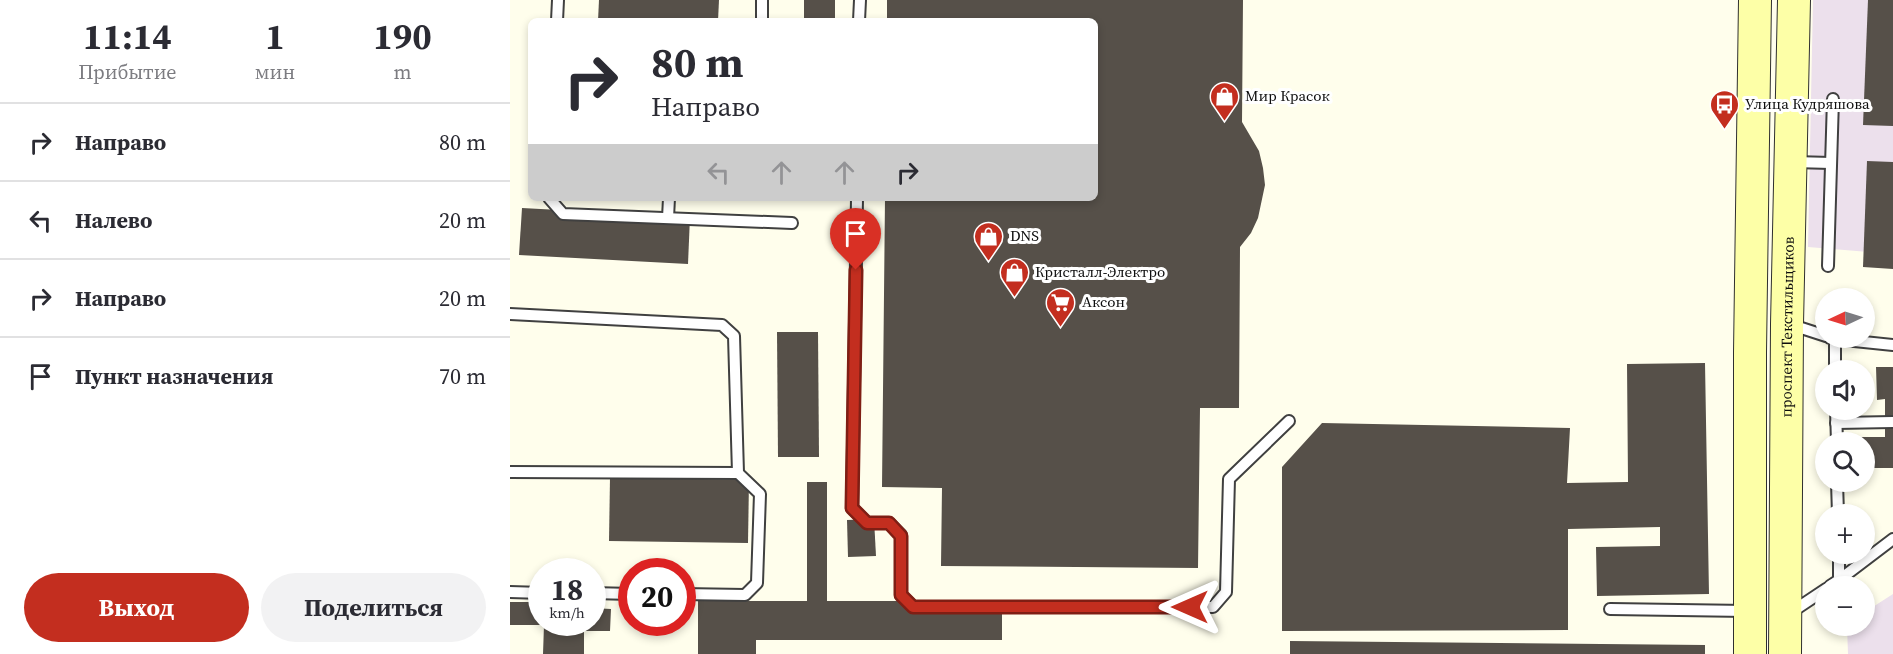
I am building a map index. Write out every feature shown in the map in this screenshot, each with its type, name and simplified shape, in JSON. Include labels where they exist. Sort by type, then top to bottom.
[{"type":"main road","points":[[1750,654],[1750,352],[1755,0]]},
{"type":"main road","name":"проспект Текстильщиков","points":[[1785,654],[1787,324],[1794,0]]},
{"type":"lane","points":[[557,18],[558,0]]},
{"type":"lane","points":[[762,0],[762,18]]},
{"type":"lane","points":[[859,18],[860,0]]},
{"type":"lane","points":[[1828,266],[1833,99]]},
{"type":"lane","points":[[1790,162],[1831,163]]},
{"type":"lane","points":[[552,201],[563,214],[792,223]]},
{"type":"lane","points":[[668,218],[669,201]]},
{"type":"lane","points":[[857,201],[852,508],[867,523],[889,523],[901,536],[901,595],[913,607],[1213,607],[1226,592],[1229,479],[1288,421]]},
{"type":"lane","points":[[510,314],[722,325],[734,336],[738,473],[759,494],[757,583],[745,595],[696,594]]},
{"type":"lane","points":[[1787,324],[1815,333]]},
{"type":"lane","points":[[1875,343],[1893,345]]},
{"type":"lane","points":[[1836,432],[1836,423],[1893,422]]},
{"type":"lane","points":[[510,472],[738,473]]},
{"type":"lane","points":[[1843,576],[1893,539]]},
{"type":"lane","points":[[510,592],[528,593]]},
{"type":"lane","points":[[1785,617],[1815,597]]},
{"type":"lane","points":[[1610,609],[1750,611]]},
{"type":"shaded area","points":[[1813,0],[1893,0],[1893,254],[1808,247]]},
{"type":"shaded area","points":[[1893,594],[1893,654],[1848,654],[1847,636],[1875,636],[1875,606]]},
{"type":"building","points":[[599,0],[719,0],[718,18],[598,18]]},
{"type":"building","points":[[804,0],[835,0],[835,18],[804,18]]},
{"type":"building","name":"Аксон","points":[[887,0],[1243,0],[1242,122],[1259,151],[1265,185],[1258,218],[1251,233],[1240,247],[1239,408],[1200,408],[1198,568],[941,566],[942,488],[882,487],[885,201],[1098,201],[1098,18],[887,18]]},
{"type":"building","points":[[1868,0],[1893,0],[1893,126],[1863,125]]},
{"type":"building","points":[[1867,161],[1893,162],[1893,269],[1863,267]]},
{"type":"building","points":[[522,208],[690,217],[688,264],[519,255]]},
{"type":"building","points":[[777,332],[818,332],[819,457],[778,457]]},
{"type":"building","points":[[1705,363],[1709,594],[1597,596],[1596,547],[1660,546],[1660,527],[1568,529],[1568,630],[1282,631],[1282,467],[1322,423],[1570,428],[1567,483],[1628,482],[1627,364]]},
{"type":"building","points":[[1876,367],[1893,367],[1893,468],[1875,468],[1875,437],[1885,437],[1885,399],[1877,400]]},
{"type":"building","points":[[610,477],[749,480],[748,543],[609,541]]},
{"type":"building","points":[[807,482],[827,482],[827,601],[1002,601],[1002,640],[756,640],[756,654],[698,654],[698,601],[807,601]]},
{"type":"building","points":[[874,519],[876,556],[848,557],[847,520]]},
{"type":"building","points":[[510,602],[528,602],[528,625],[510,625]]},
{"type":"building","points":[[606,609],[611,609],[610,631],[606,631]]},
{"type":"building","points":[[544,636],[584,636],[584,654],[543,654]]},
{"type":"building","points":[[1290,641],[1705,645],[1705,654],[1290,654]]},
{"type":"place","name":"Мир Красок","points":[[1224,122]]},
{"type":"place","name":"Улица Кудряшова","points":[[1724,130]]},
{"type":"place","name":"DNS","points":[[989,262]]},
{"type":"place","name":"Кристалл-Электро","points":[[1014,298]]},
{"type":"place","name":"Аксон","points":[[1061,328]]},
{"type":"route","points":[[856,270],[852,508],[867,523],[889,523],[901,536],[901,595],[913,607],[1190,607]]}]
